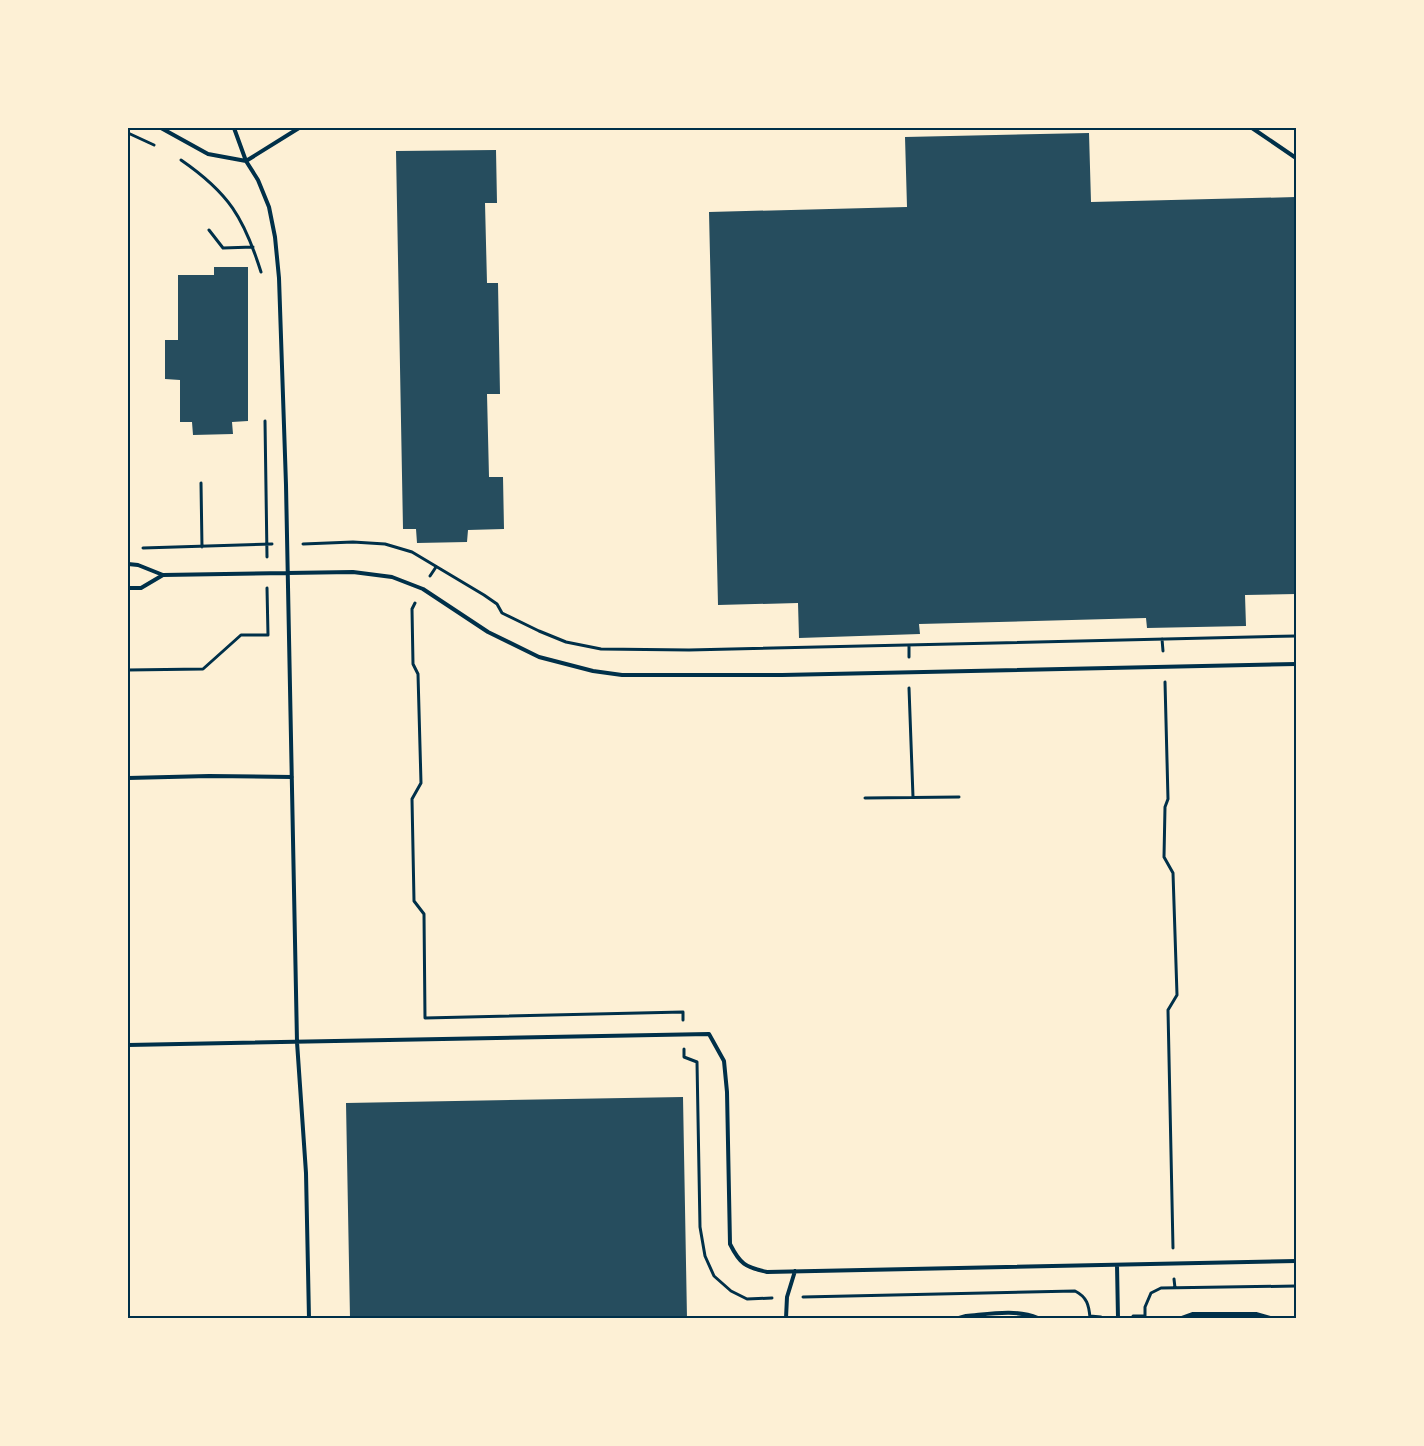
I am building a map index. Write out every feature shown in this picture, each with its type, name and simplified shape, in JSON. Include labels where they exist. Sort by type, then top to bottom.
[{"type":"lane","points":[[161,128],[208,154],[246,161],[299,128]]},
{"type":"lane","points":[[234,128],[246,161],[258,180],[269,207],[276,237],[279,278],[288,574],[297,1042],[306,1173],[309,1318]]},
{"type":"lane","points":[[1252,128],[1296,158]]},
{"type":"lane","points":[[128,564],[138,565],[163,575],[366,572],[392,576],[423,589],[488,632],[539,658],[593,671],[622,675],[909,672],[1296,664]]},
{"type":"lane","points":[[128,588],[141,588],[163,575]]},
{"type":"lane","points":[[128,778],[209,776],[292,777]]},
{"type":"lane","points":[[128,1045],[710,1034],[724,1061],[727,1092],[730,1244],[738,1259],[750,1268],[767,1272],[1296,1261]]},
{"type":"lane","points":[[1117,1265],[1118,1318]]},
{"type":"lane","points":[[786,1318],[787,1297],[795,1271]]},
{"type":"lane","points":[[959,1318],[1015,1313],[1029,1314],[1038,1318]]},
{"type":"lane","points":[[1182,1318],[1193,1314],[1256,1314],[1270,1318]]},
{"type":"path","points":[[128,132],[155,145]]},
{"type":"path","points":[[178,158],[200,173],[222,193],[239,216],[253,247],[262,274]]},
{"type":"path","points":[[210,230],[223,248],[253,247]]},
{"type":"path","points":[[128,670],[203,669],[240,635],[268,635],[265,418]]},
{"type":"path","points":[[201,483],[202,547]]},
{"type":"path","points":[[689,650],[1296,636]]},
{"type":"path","points":[[1162,639],[1168,799],[1164,807],[1164,857],[1174,873],[1177,995],[1168,1010],[1174,1288]]},
{"type":"path","points":[[908,645],[913,797]]},
{"type":"path","points":[[866,798],[959,797]]},
{"type":"path","points":[[1145,1318],[1145,1307],[1150,1293],[1161,1288],[1296,1286]]},
{"type":"building","points":[[1089,133],[1091,202],[1296,197],[1296,594],[1245,595],[1246,626],[1147,628],[1146,618],[919,624],[920,634],[799,638],[798,603],[718,605],[709,212],[907,207],[905,137]]},
{"type":"building","points":[[496,150],[497,203],[485,203],[487,283],[498,283],[500,394],[487,394],[489,477],[503,477],[504,529],[468,530],[467,542],[417,543],[416,529],[403,529],[396,151]]},
{"type":"building","points":[[214,267],[248,267],[248,421],[232,422],[233,434],[193,435],[192,422],[180,422],[180,380],[165,379],[165,340],[178,340],[178,275],[214,275]]},
{"type":"building","points":[[683,1097],[687,1318],[350,1318],[346,1103]]}]
